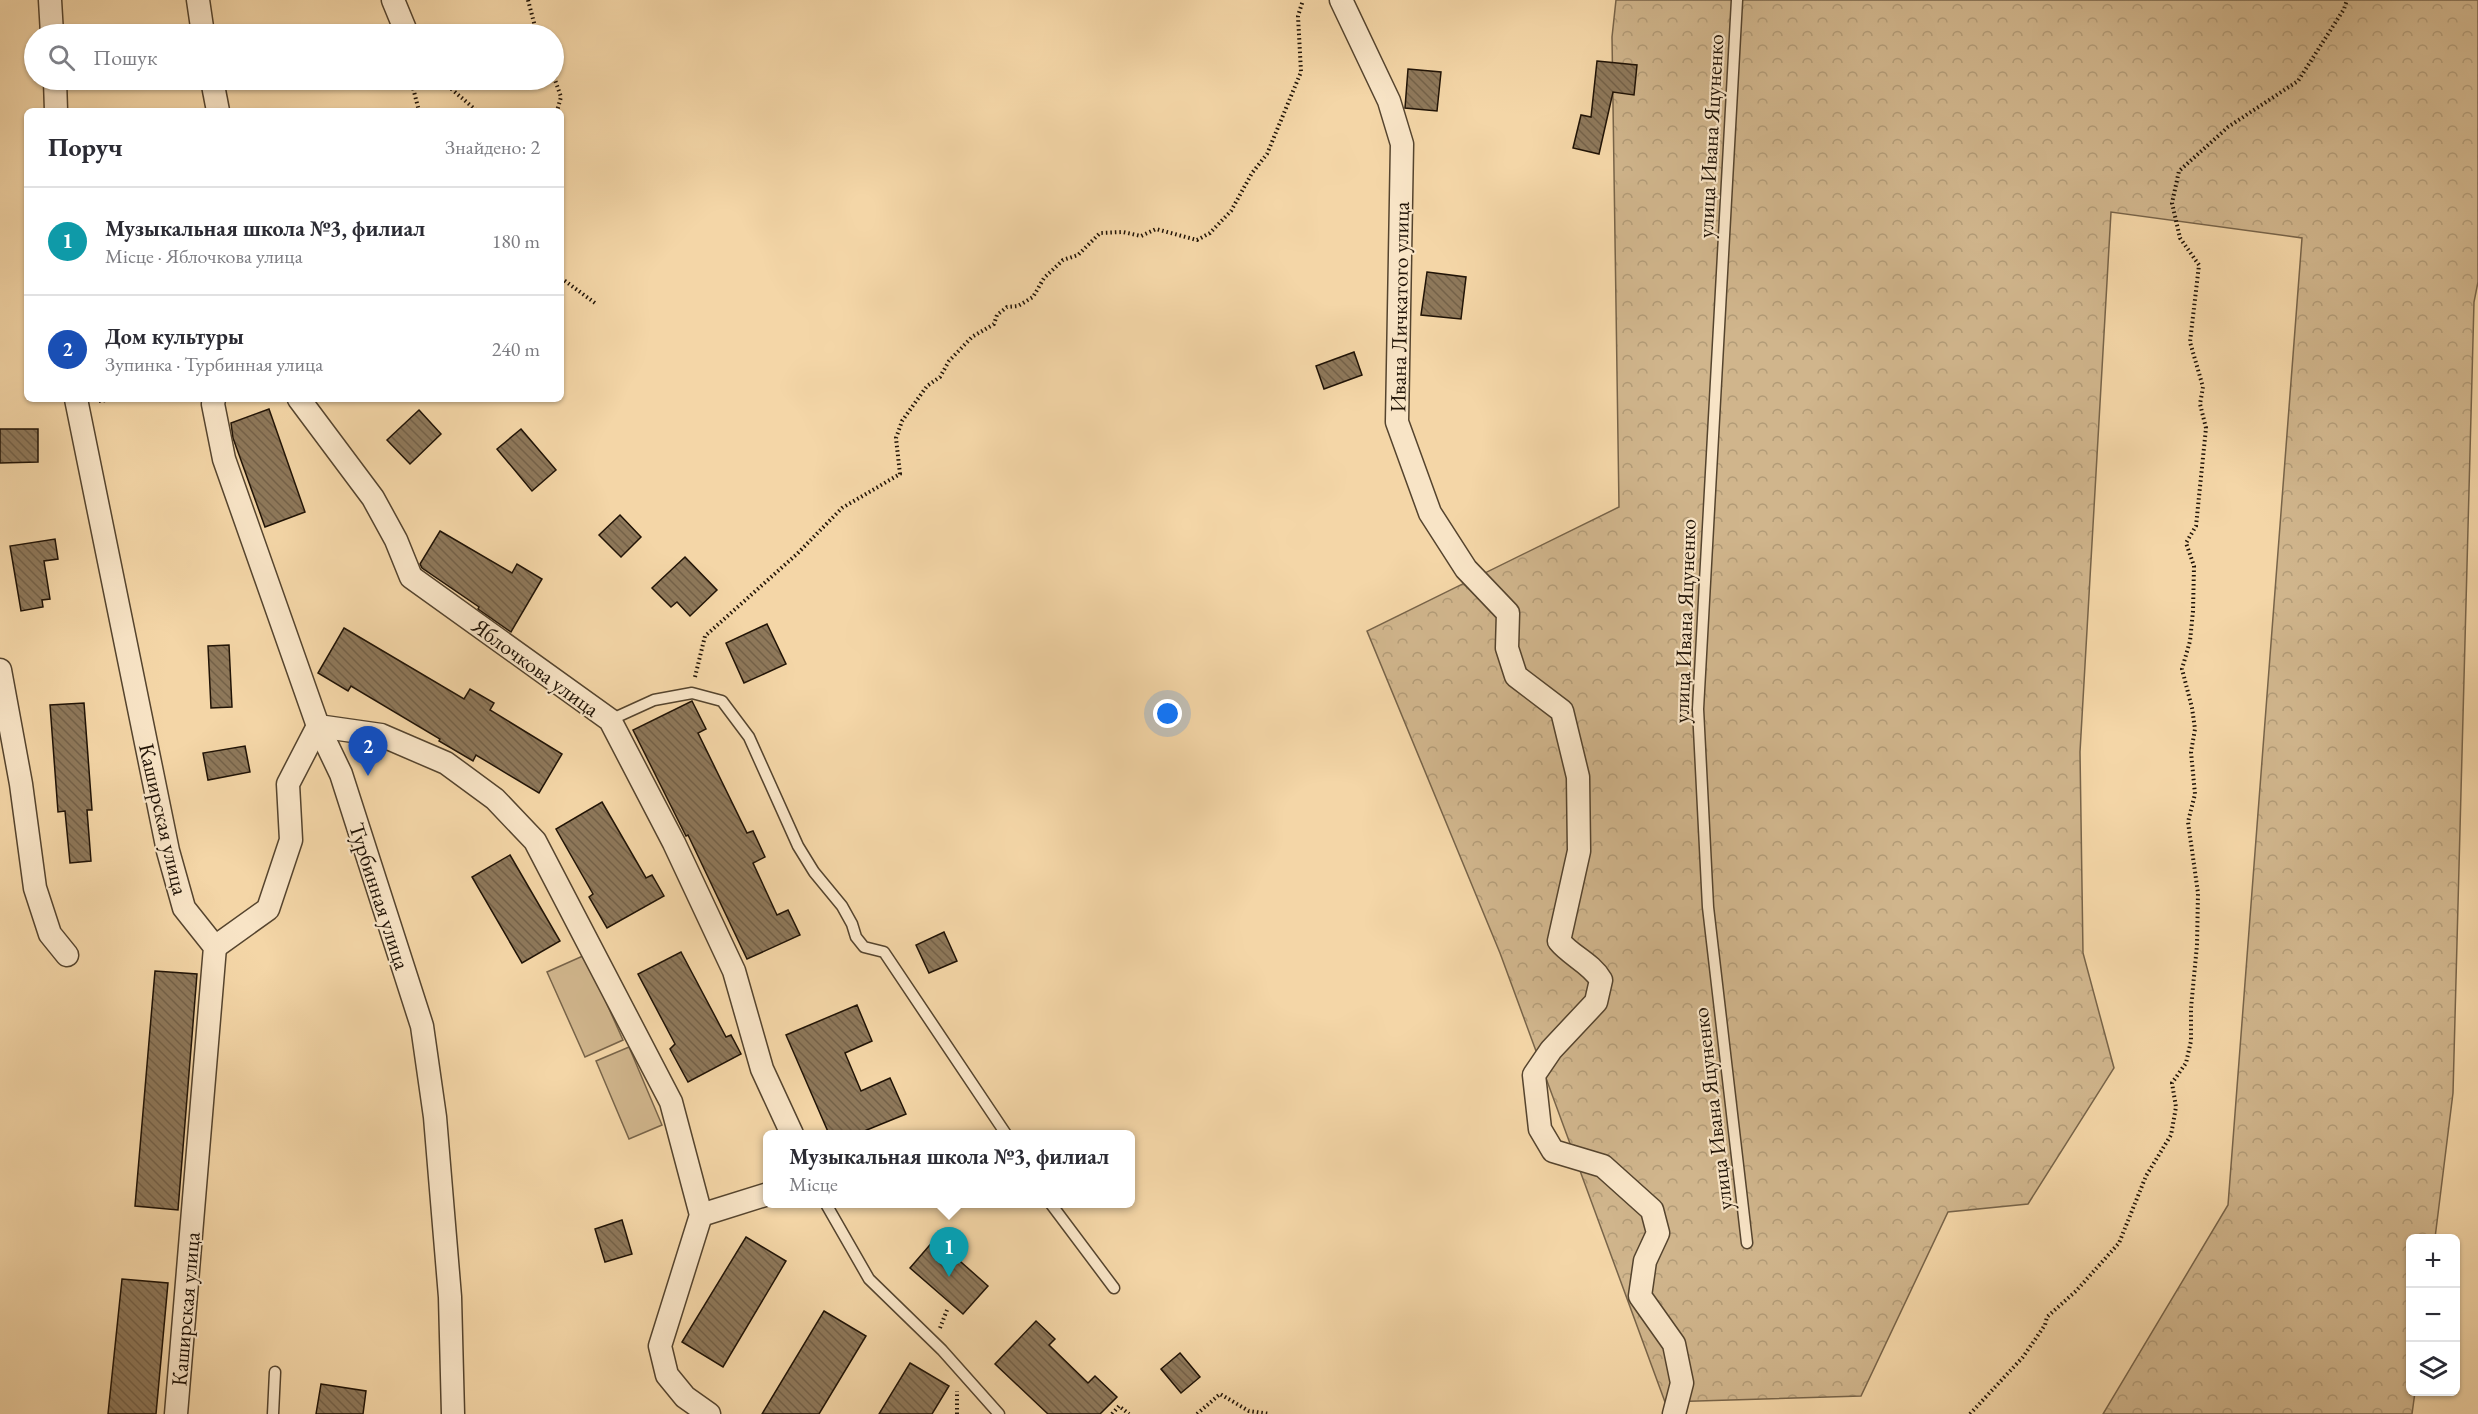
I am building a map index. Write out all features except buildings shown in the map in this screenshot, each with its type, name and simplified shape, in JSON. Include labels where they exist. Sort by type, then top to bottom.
[{"type":"street","points":[[50,0],[51,24]]},
{"type":"street","points":[[198,0],[202,24]]},
{"type":"street","points":[[393,0],[403,24]]},
{"type":"street","name":"Ивана Личкатого улица","points":[[1341,0],[1389,101],[1402,144],[1397,422],[1431,513],[1466,569],[1508,613],[1507,648],[1516,676],[1562,711],[1578,777],[1579,851],[1559,941],[1596,971],[1601,980],[1596,1002],[1551,1050],[1533,1075],[1540,1129],[1553,1151],[1603,1166],[1652,1210],[1658,1233],[1645,1261],[1640,1296],[1674,1344],[1682,1383],[1674,1414]]},
{"type":"street","points":[[55,90],[56,108]]},
{"type":"street","points":[[214,90],[217,108]]},
{"type":"street","name":"Каширская улица","points":[[77,402],[168,851],[184,908],[215,947],[176,1414]]},
{"type":"street","name":"Турбинная улица","points":[[213,402],[224,459],[318,726],[341,774],[422,1026],[435,1117],[449,1286],[453,1414]]},
{"type":"street","name":"Яблочкова улица","points":[[301,402],[373,498],[396,540],[411,577],[609,720],[674,843],[734,971],[762,1069],[790,1130]]},
{"type":"street","points":[[0,670],[21,784],[35,888],[50,934],[67,955]]},
{"type":"street","points":[[215,947],[268,909],[291,840],[288,784],[318,726],[381,735],[446,763],[495,799],[535,841],[671,1102],[701,1215],[660,1346],[667,1375],[685,1397],[709,1414]]},
{"type":"street","points":[[701,1215],[763,1196]]},
{"type":"lane","name":"улица Ивана Яцуненко","points":[[1737,0],[1698,709],[1708,907],[1747,1243]]},
{"type":"lane","points":[[609,720],[654,700],[693,693],[722,701],[749,737],[798,846],[814,872],[842,906],[856,937],[864,946],[884,952],[1003,1130]]},
{"type":"lane","points":[[829,1208],[869,1280],[942,1350],[999,1414]]},
{"type":"lane","points":[[1055,1208],[1114,1288]]},
{"type":"lane","points":[[273,1414],[275,1372]]},
{"type":"path","points":[[528,0],[534,24]]},
{"type":"path","points":[[693,693],[705,636],[797,554],[842,508],[900,474],[896,438],[902,421],[927,386],[940,377],[948,361],[972,336],[994,324],[997,315],[1007,307],[1018,306],[1033,297],[1044,278],[1063,260],[1078,255],[1100,233],[1123,232],[1142,236],[1156,229],[1197,240],[1210,232],[1231,211],[1252,173],[1268,154],[1301,72],[1298,16],[1303,0]]},
{"type":"path","points":[[1970,1414],[2023,1357],[2045,1325],[2047,1317],[2076,1291],[2119,1244],[2146,1176],[2171,1135],[2176,1107],[2172,1083],[2186,1063],[2191,1041],[2191,1008],[2197,945],[2198,893],[2187,822],[2195,794],[2192,752],[2195,729],[2182,669],[2190,641],[2193,611],[2194,566],[2186,543],[2196,526],[2206,428],[2200,404],[2203,387],[2190,342],[2199,265],[2180,238],[2172,203],[2178,171],[2228,128],[2298,81],[2344,9],[2347,0]]},
{"type":"path","points":[[414,90],[419,108]]},
{"type":"path","points":[[453,90],[474,108]]},
{"type":"path","points":[[557,108],[561,97],[559,90]]},
{"type":"path","points":[[564,280],[595,303]]},
{"type":"path","points":[[1197,1414],[1220,1394],[1249,1412],[1270,1414]]},
{"type":"path","points":[[1112,1414],[1119,1406],[1130,1414]]},
{"type":"green space","points":[[1616,0],[2478,0],[2478,282],[2474,302],[2453,1093],[2435,1234],[2406,1234],[2406,1396],[2414,1396],[2412,1414],[2103,1414],[2228,1205],[2302,238],[2111,212],[2080,752],[2083,953],[2114,1068],[2028,1204],[1948,1212],[1861,1396],[1665,1402],[1500,953],[1367,631],[1619,507],[1612,37]]},
{"type":"green space","points":[[585,955],[623,1040],[585,1057],[547,972]]},
{"type":"green space","points":[[629,1047],[662,1125],[629,1139],[596,1061]]},
{"type":"place","name":"Дом культуры","points":[[368,776]]},
{"type":"place","name":"Музыкальная школа №3, филиал","points":[[949,1277]]}]
